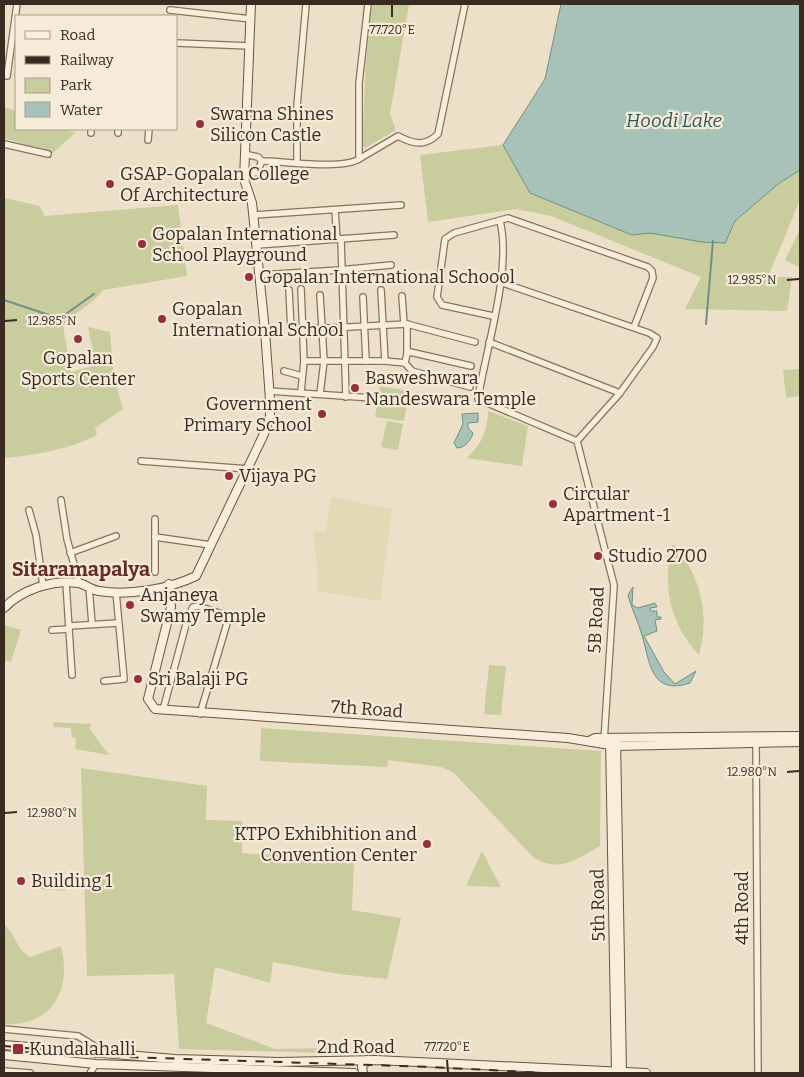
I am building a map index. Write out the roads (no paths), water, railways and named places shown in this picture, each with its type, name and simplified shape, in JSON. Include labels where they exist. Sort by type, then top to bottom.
[{"type":"street","points":[[4,608],[27,591],[43,586],[79,583],[97,591],[116,592],[157,588],[196,576],[249,469],[268,423],[269,390],[260,275],[254,215],[251,198],[245,186],[244,176],[251,4]]},
{"type":"street","points":[[297,163],[297,106],[306,4]]},
{"type":"street","points":[[359,159],[359,83],[368,4]]},
{"type":"street","points":[[244,154],[258,157],[262,161],[348,163],[359,159],[398,136],[417,144],[425,144],[438,134],[465,4]]},
{"type":"street","points":[[170,10],[251,19]]},
{"type":"street","points":[[7,76],[15,18]]},
{"type":"street","points":[[178,43],[250,46]]},
{"type":"street","points":[[148,140],[149,130]]},
{"type":"street","points":[[4,144],[48,154]]},
{"type":"street","points":[[244,176],[257,172],[262,161]]},
{"type":"street","points":[[254,215],[401,205]]},
{"type":"street","points":[[335,210],[339,239],[346,361],[346,397]]},
{"type":"street","points":[[493,316],[442,306],[437,297],[445,239],[454,233],[508,218],[518,219],[648,267],[652,271],[653,278],[634,327]]},
{"type":"street","points":[[500,221],[504,236],[500,282],[478,399],[577,441],[620,393],[653,347],[656,338],[650,333],[634,327],[500,282]]},
{"type":"street","points":[[257,245],[394,235]]},
{"type":"street","points":[[233,238],[256,236]]},
{"type":"street","points":[[260,275],[391,265]]},
{"type":"street","points":[[301,289],[304,360],[301,392]]},
{"type":"street","points":[[289,290],[291,330],[406,324],[475,342]]},
{"type":"street","points":[[381,290],[385,361]]},
{"type":"street","points":[[320,295],[324,361],[320,394]]},
{"type":"street","points":[[363,296],[366,361]]},
{"type":"street","points":[[402,296],[406,324],[407,354],[405,364]]},
{"type":"street","points":[[489,342],[620,393]]},
{"type":"street","points":[[407,354],[410,352],[471,366]]},
{"type":"street","points":[[304,360],[385,361],[405,364],[412,372],[470,387]]},
{"type":"street","points":[[284,371],[302,376]]},
{"type":"street","points":[[269,390],[373,398]]},
{"type":"street","name":"5B Road","points":[[577,441],[614,585],[610,742]]},
{"type":"street","points":[[141,461],[249,469]]},
{"type":"street","points":[[61,500],[70,553],[79,583]]},
{"type":"street","points":[[29,510],[36,535],[43,586]]},
{"type":"street","points":[[155,519],[155,572]]},
{"type":"street","points":[[70,553],[116,536]]},
{"type":"street","points":[[155,537],[211,545]]},
{"type":"street","points":[[66,583],[72,675]]},
{"type":"street","points":[[170,584],[171,607],[148,699],[156,709],[163,710],[188,617],[193,607],[198,606],[228,616],[200,714]]},
{"type":"street","points":[[89,587],[92,624]]},
{"type":"street","points":[[104,681],[124,679],[116,592]]},
{"type":"street","points":[[52,630],[92,624],[118,623]]},
{"type":"street","name":"7th Road","points":[[163,710],[590,741],[594,744],[610,742],[756,740],[800,742]]},
{"type":"street","name":"7th Road","points":[[756,740],[800,736]]},
{"type":"street","name":"4th Road","points":[[756,740],[758,1073]]},
{"type":"street","name":"5th Road","points":[[610,742],[616,893],[619,1072]]},
{"type":"street","points":[[4,1029],[78,1036],[96,1047],[96,1054]]},
{"type":"street","name":"2nd Road","points":[[4,1045],[96,1054],[216,1060],[368,1060],[646,1073]]},
{"type":"street","name":"2nd Road","points":[[4,1055],[96,1064],[355,1073]]},
{"type":"street","points":[[363,1073],[362,1066],[368,1060]]},
{"type":"street","points":[[354,1061],[358,1067],[355,1073]]},
{"type":"street","points":[[90,1073],[95,1069],[96,1064]]},
{"type":"street","points":[[4,1071],[30,1073]]},
{"type":"water","name":"Hoodi Lake","points":[[561,4],[800,4],[800,170],[778,184],[735,221],[725,243],[702,242],[650,233],[632,235],[530,193],[503,145],[545,79]]},
{"type":"water","points":[[478,413],[478,422],[468,423],[468,428],[473,433],[471,438],[465,445],[457,448],[454,443],[463,424],[462,414]]},
{"type":"water","points":[[633,587],[632,605],[638,608],[655,603],[657,607],[650,608],[651,611],[657,611],[657,617],[661,617],[661,619],[655,620],[657,631],[644,636],[664,672],[675,684],[696,671],[690,683],[677,686],[667,685],[654,674],[628,595]]},
{"type":"waterway","points":[[706,324],[713,241]]},
{"type":"waterway","points":[[4,300],[52,316],[63,316],[94,294]]},
{"type":"railway","points":[[4,1046],[126,1057],[432,1067],[543,1073]]},
{"type":"place","name":"Swarna Shines Silicon Castle","points":[[200,124]]},
{"type":"place","name":"GSAP-Gopalan College Of Architecture","points":[[110,184]]},
{"type":"place","name":"Gopalan International School Playground","points":[[142,244]]},
{"type":"place","name":"Gopalan International Schoool","points":[[249,277]]},
{"type":"place","name":"Gopalan International School","points":[[162,319]]},
{"type":"place","name":"Gopalan Sports Center","points":[[78,339]]},
{"type":"place","name":"Basweshwara Nandeswara Temple","points":[[355,388]]},
{"type":"place","name":"Government Primary School","points":[[322,414]]},
{"type":"place","name":"Vijaya PG","points":[[229,476]]},
{"type":"place","name":"Circular Apartment-1","points":[[553,504]]},
{"type":"place","name":"Studio 2700","points":[[598,556]]},
{"type":"place","name":"Anjaneya Swamy Temple","points":[[130,605]]},
{"type":"place","name":"Sri Balaji PG","points":[[138,679]]},
{"type":"place","name":"KTPO Exhibhition and Convention Center","points":[[427,844]]},
{"type":"place","name":"Building 1","points":[[21,881]]},
{"type":"place","name":"Kundalahalli","points":[[18,1049]]},
{"type":"district","name":"Sitaramapalya","points":[[81,569]]}]
